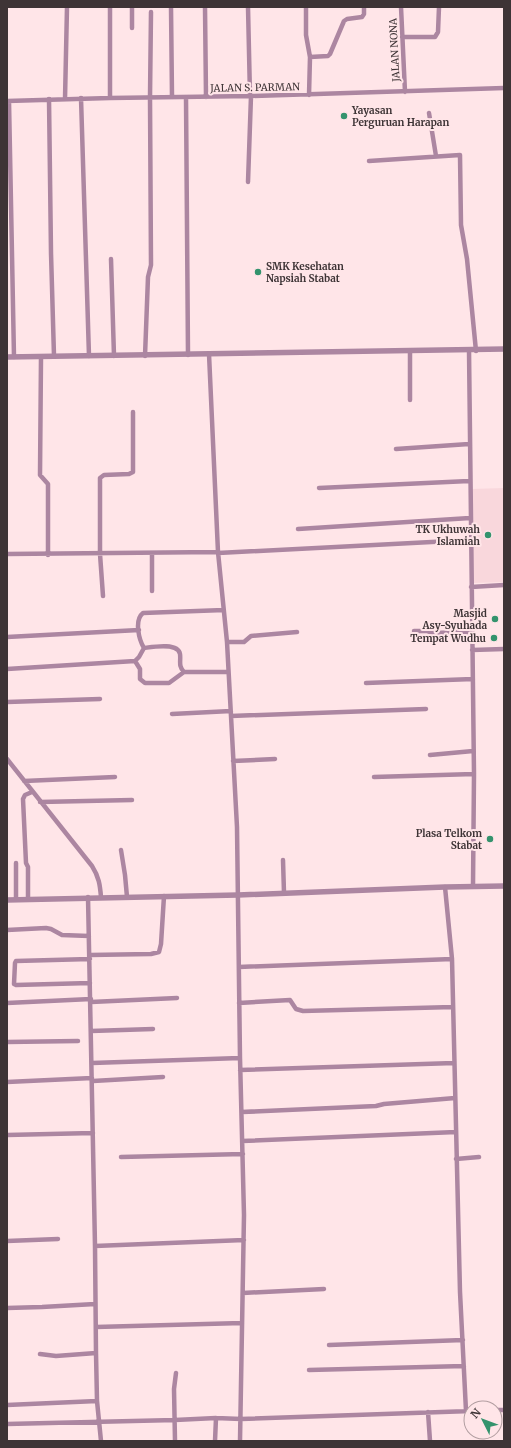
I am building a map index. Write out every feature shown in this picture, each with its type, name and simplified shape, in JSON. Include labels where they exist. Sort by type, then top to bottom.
[{"type":"street","points":[[65,99],[67,7]]},
{"type":"street","points":[[110,7],[110,98]]},
{"type":"street","points":[[132,7],[132,28]]},
{"type":"street","points":[[171,7],[172,97]]},
{"type":"street","points":[[205,7],[206,97]]},
{"type":"street","points":[[248,7],[250,96],[248,182]]},
{"type":"street","points":[[306,7],[306,35],[310,57],[309,95]]},
{"type":"street","points":[[310,57],[328,56],[344,21],[347,19],[362,17],[364,14],[364,7]]},
{"type":"street","name":"JALAN NONA","points":[[401,7],[405,92]]},
{"type":"street","points":[[402,38],[435,37],[438,32],[439,7]]},
{"type":"street","points":[[145,356],[148,277],[151,266],[151,12]]},
{"type":"street","name":"JALAN S. PARMAN","points":[[8,101],[81,98],[309,95],[504,88]]},
{"type":"street","points":[[186,97],[188,355]]},
{"type":"street","points":[[81,98],[89,356]]},
{"type":"street","points":[[49,99],[54,356]]},
{"type":"street","points":[[8,101],[9,226],[14,357]]},
{"type":"street","points":[[429,113],[436,156]]},
{"type":"street","points":[[369,161],[460,155],[461,225],[467,259],[476,350]]},
{"type":"street","points":[[111,259],[114,356]]},
{"type":"street","points":[[469,350],[470,540],[474,774],[473,886]]},
{"type":"street","points":[[7,357],[504,350]]},
{"type":"street","points":[[410,351],[410,400]]},
{"type":"street","points":[[209,354],[218,553],[227,642],[237,827],[244,1240],[240,1441]]},
{"type":"street","points":[[41,357],[40,475],[48,484],[48,555]]},
{"type":"street","points":[[103,596],[100,554],[100,478],[104,475],[129,474],[133,472],[133,412]]},
{"type":"street","points":[[396,450],[469,444]]},
{"type":"street","points":[[319,488],[470,481]]},
{"type":"street","points":[[298,529],[470,518]]},
{"type":"street","points":[[7,554],[218,553],[470,540]]},
{"type":"street","points":[[152,554],[152,591]]},
{"type":"street","points":[[471,587],[504,585]]},
{"type":"street","points":[[144,648],[139,638],[139,618],[143,613],[224,610]]},
{"type":"street","points":[[7,637],[139,630]]},
{"type":"street","points":[[414,631],[427,631],[432,633],[472,632]]},
{"type":"street","points":[[227,642],[244,642],[251,636],[297,632]]},
{"type":"street","points":[[144,648],[169,646],[176,649],[180,654],[180,666],[184,672]]},
{"type":"street","points":[[7,669],[135,661],[140,657],[144,648]]},
{"type":"street","points":[[472,650],[504,649]]},
{"type":"street","points":[[135,661],[140,669],[140,679],[145,683],[169,683],[184,672],[228,672]]},
{"type":"street","points":[[366,683],[473,679]]},
{"type":"street","points":[[7,702],[100,700]]},
{"type":"street","points":[[172,714],[426,709]]},
{"type":"street","points":[[430,755],[473,751]]},
{"type":"street","points":[[7,759],[31,792],[98,875],[101,897]]},
{"type":"street","points":[[233,760],[275,759]]},
{"type":"street","points":[[374,778],[474,774]]},
{"type":"street","points":[[24,781],[115,777]]},
{"type":"street","points":[[28,899],[28,867],[26,864],[23,799],[25,795],[31,792]]},
{"type":"street","points":[[40,802],[132,800]]},
{"type":"street","points":[[121,850],[126,875],[127,897]]},
{"type":"street","points":[[284,860],[284,893]]},
{"type":"street","points":[[16,863],[16,900]]},
{"type":"street","points":[[7,900],[88,897],[238,895],[504,886]]},
{"type":"street","points":[[445,887],[452,959],[456,1159],[464,1366],[468,1400]]},
{"type":"street","points":[[90,983],[16,986],[14,984],[15,963],[16,961],[151,954],[158,952],[161,944],[164,896]]},
{"type":"street","points":[[88,897],[90,983],[95,1031],[93,1080],[95,1304],[97,1401],[101,1441]]},
{"type":"street","points":[[7,930],[46,928],[62,935],[89,936]]},
{"type":"street","points":[[239,967],[452,959]]},
{"type":"street","points":[[7,1003],[99,1002],[177,998]]},
{"type":"street","points":[[239,1002],[290,1000],[296,1009],[303,1011],[453,1007]]},
{"type":"street","points":[[95,1031],[153,1029]]},
{"type":"street","points":[[7,1042],[78,1041]]},
{"type":"street","points":[[94,1063],[240,1058]]},
{"type":"street","points":[[240,1070],[454,1062]]},
{"type":"street","points":[[7,1082],[101,1081],[163,1077]]},
{"type":"street","points":[[242,1112],[376,1106],[455,1098]]},
{"type":"street","points":[[242,1141],[456,1132]]},
{"type":"street","points":[[7,1135],[93,1133]]},
{"type":"street","points":[[121,1157],[243,1154]]},
{"type":"street","points":[[456,1159],[479,1157]]},
{"type":"street","points":[[7,1241],[58,1238]]},
{"type":"street","points":[[95,1246],[244,1240]]},
{"type":"street","points":[[243,1293],[324,1289]]},
{"type":"street","points":[[7,1308],[95,1304]]},
{"type":"street","points":[[96,1326],[242,1323]]},
{"type":"street","points":[[329,1345],[463,1340]]},
{"type":"street","points":[[40,1354],[56,1356],[96,1353]]},
{"type":"street","points":[[309,1370],[464,1366]]},
{"type":"street","points":[[175,1441],[174,1388],[176,1373]]},
{"type":"street","points":[[7,1405],[97,1401]]},
{"type":"street","points":[[7,1424],[216,1418],[241,1419],[463,1411]]},
{"type":"street","points":[[428,1412],[430,1441]]},
{"type":"street","points":[[215,1441],[216,1418]]},
{"type":"shaded area","name":"TK Ukhuwah Islamiah","points":[[504,488],[504,582],[473,583],[471,489]]},
{"type":"place","name":"Yayasan Perguruan Harapan","points":[[344,116]]},
{"type":"place","name":"SMK Kesehatan Napsiah Stabat","points":[[258,272]]},
{"type":"place","name":"TK Ukhuwah Islamiah","points":[[488,535]]},
{"type":"place","name":"Masjid Asy-Syuhada","points":[[495,619]]},
{"type":"place","name":"Tempat Wudhu","points":[[494,638]]},
{"type":"place","name":"Plasa Telkom Stabat","points":[[490,839]]}]
